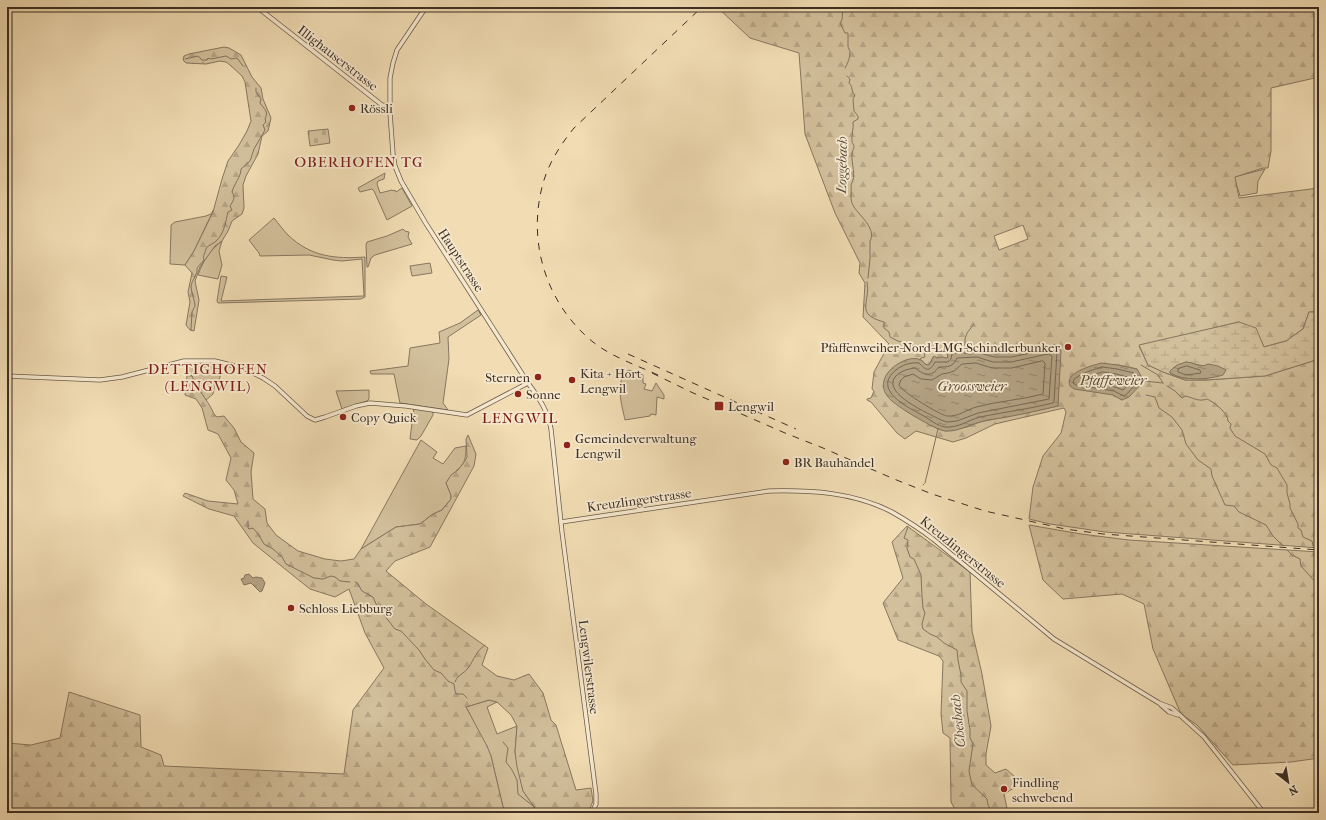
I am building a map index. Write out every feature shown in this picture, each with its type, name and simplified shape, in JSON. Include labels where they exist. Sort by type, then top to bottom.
[{"type":"street","name":"Illighauserstrasse","points":[[257,7],[382,105],[390,106]]},
{"type":"street","name":"Hauptstrasse","points":[[426,7],[395,56],[390,78],[392,152],[395,166],[424,222],[542,403],[549,421],[561,522]]},
{"type":"street","points":[[7,376],[100,380],[122,376],[175,362],[204,360],[233,365],[264,378],[275,386],[307,416],[315,420],[325,418],[356,406],[370,403],[406,406],[467,415],[528,383]]},
{"type":"street","name":"Kreuzlingerstrasse","points":[[561,522],[769,491],[828,493],[867,502],[916,526],[1054,639],[1160,703],[1172,708],[1204,738],[1264,813]]},
{"type":"street","name":"Lengwilerstrasse","points":[[561,522],[596,794],[596,804],[592,813]]},
{"type":"green space","points":[[717,7],[1319,7],[1319,77],[1271,88],[1271,151],[1268,168],[1263,168],[1235,177],[1239,198],[1319,188],[1319,312],[1309,312],[1303,329],[1286,341],[1264,347],[1261,340],[1239,322],[1139,346],[1148,365],[1185,380],[1265,376],[1319,359],[1319,548],[1105,532],[1050,524],[1029,519],[1033,487],[1043,456],[1061,433],[1066,412],[1064,408],[995,424],[966,438],[953,442],[916,431],[905,439],[897,433],[871,402],[867,400],[871,398],[874,391],[872,389],[874,372],[889,344],[863,317],[865,283],[859,273],[860,263],[835,213],[805,134],[799,53],[750,38]],"holes":[[[1023,225],[1028,239],[999,250],[994,236]],[[1056,345],[1058,406],[980,422],[967,427],[946,431],[938,429],[906,411],[906,360],[911,359],[922,361],[926,365],[929,365],[933,357],[947,359],[950,349],[952,350],[961,347],[965,349],[978,347],[995,353],[1010,353]],[[1118,365],[1137,369],[1122,400],[1113,395],[1084,369],[1092,366]]]},
{"type":"green space","points":[[224,47],[229,48],[241,55],[252,77],[261,88],[263,99],[271,118],[268,131],[262,136],[258,154],[246,176],[243,185],[244,208],[242,214],[232,221],[222,241],[215,246],[200,267],[195,281],[199,300],[194,331],[190,330],[186,325],[190,302],[188,292],[192,273],[185,265],[194,251],[213,212],[228,161],[239,145],[251,121],[245,82],[242,76],[230,65],[226,62],[220,61],[206,64],[186,63],[183,60],[184,56],[189,54]]},
{"type":"green space","points":[[328,129],[330,143],[310,146],[308,131]]},
{"type":"green space","points":[[1265,169],[1258,181],[1257,193],[1240,196],[1234,177]]},
{"type":"green space","points":[[385,173],[384,179],[378,181],[377,184],[380,193],[392,190],[395,190],[396,192],[402,188],[412,206],[387,220],[374,191],[372,189],[360,192],[358,188]]},
{"type":"green space","points":[[214,209],[194,251],[185,265],[170,264],[171,225],[175,222],[206,216],[211,214]]},
{"type":"green space","points":[[274,218],[286,233],[306,248],[315,252],[344,258],[365,257],[365,297],[361,299],[218,303],[217,301],[221,276],[227,277],[221,301],[364,296],[362,259],[342,261],[309,255],[260,256],[249,240]]},
{"type":"green space","points":[[403,229],[409,232],[408,237],[412,244],[375,255],[371,258],[367,267],[367,242]]},
{"type":"green space","points":[[222,241],[219,251],[222,265],[218,279],[198,275],[207,256]]},
{"type":"green space","points":[[430,263],[432,273],[412,276],[410,266]]},
{"type":"green space","points":[[478,310],[481,315],[448,337],[449,359],[443,403],[448,410],[400,403],[394,374],[371,374],[370,371],[408,366],[410,348],[440,343],[439,332],[460,323]]},
{"type":"green space","points":[[1309,312],[1319,312],[1319,359],[1265,376],[1206,380],[1185,380],[1148,365],[1139,345],[1239,322],[1256,328],[1264,347],[1286,341],[1303,329]],"holes":[[[1186,362],[1204,366],[1207,379],[1181,378],[1170,373],[1174,367]]]},
{"type":"green space","points":[[186,362],[211,362],[223,364],[219,381],[215,382],[213,394],[206,400],[194,382],[192,376],[189,374]]},
{"type":"green space","points":[[628,370],[643,375],[643,383],[646,384],[644,389],[652,391],[656,383],[664,395],[664,399],[657,397],[656,415],[651,414],[650,416],[625,420],[620,387],[621,380]]},
{"type":"green space","points":[[189,374],[192,376],[215,415],[217,417],[224,416],[234,428],[241,442],[254,453],[251,472],[253,499],[265,509],[267,523],[276,535],[298,551],[325,559],[341,561],[354,559],[361,549],[396,527],[420,524],[433,514],[442,510],[451,499],[446,483],[467,457],[466,439],[468,435],[476,454],[474,466],[430,547],[395,561],[386,571],[426,604],[488,648],[482,665],[497,676],[514,680],[529,674],[543,693],[551,720],[556,725],[576,790],[591,788],[593,801],[588,813],[537,813],[523,791],[517,767],[515,752],[517,726],[511,715],[497,702],[489,700],[466,707],[491,756],[503,807],[508,813],[7,813],[7,743],[31,745],[60,738],[69,692],[140,715],[141,747],[161,755],[164,766],[344,774],[353,710],[384,668],[365,633],[349,589],[335,597],[310,589],[253,543],[234,516],[209,509],[183,496],[185,493],[208,501],[238,504],[234,490],[226,480],[231,458],[218,434],[208,430],[202,408],[196,399],[185,395],[187,376]]},
{"type":"green space","points":[[369,390],[369,399],[367,401],[342,409],[336,391]]},
{"type":"green space","points":[[414,408],[433,412],[433,415],[421,436],[417,440],[410,439]]},
{"type":"green space","points":[[421,440],[437,452],[433,458],[443,464],[455,448],[466,446],[465,460],[463,464],[446,483],[451,499],[442,510],[433,514],[420,524],[396,527],[361,549]]},
{"type":"green space","points":[[1029,525],[1129,540],[1319,552],[1319,758],[1291,762],[1233,765],[1197,725],[1181,714],[1153,649],[1144,604],[1122,594],[1063,599],[1043,580]]},
{"type":"green space","points":[[907,526],[970,572],[972,631],[982,674],[991,726],[986,754],[986,765],[995,773],[1006,769],[1014,776],[1014,788],[1004,794],[1008,813],[957,813],[951,802],[950,738],[943,733],[941,714],[943,661],[939,656],[898,640],[883,603],[903,578],[892,542]]},
{"type":"green space","points":[[489,700],[497,702],[487,707],[497,734],[517,726],[515,752],[523,791],[537,813],[508,813],[503,807],[491,756],[466,707]]},
{"type":"water","name":"Groossweier","points":[[1051,345],[1058,346],[1061,351],[1058,406],[1020,415],[987,420],[959,429],[945,431],[926,423],[903,409],[892,401],[885,391],[884,382],[887,374],[894,366],[903,361],[920,359],[925,364],[929,365],[934,356],[937,358],[947,358],[946,350],[961,347],[965,349],[978,347],[995,353],[1010,353]]},
{"type":"water","points":[[1186,362],[1200,366],[1208,364],[1218,366],[1226,370],[1223,375],[1203,379],[1175,376],[1170,373],[1170,371],[1177,365]]},
{"type":"water","name":"Pfaffeweier","points":[[1101,363],[1137,369],[1144,381],[1129,397],[1122,400],[1113,395],[1074,389],[1070,386],[1069,381],[1075,373]]},
{"type":"water","points":[[249,574],[253,578],[262,578],[265,583],[262,591],[260,592],[251,583],[244,585],[241,579],[244,578],[245,575]]},
{"type":"waterway","name":"Loggebach","points":[[843,7],[842,20],[840,23],[845,33],[848,33],[848,46],[850,52],[849,60],[845,68]]},
{"type":"waterway","points":[[185,59],[198,56],[202,60],[207,60],[208,58],[211,59],[226,56],[231,59],[237,58],[243,66]]},
{"type":"waterway","name":"Loggebach","points":[[847,76],[850,79],[849,83],[855,95],[853,99],[854,111],[858,116],[858,119],[853,122],[852,142],[854,147],[852,158],[854,177],[851,185],[851,199],[852,204],[869,227],[872,236],[870,241],[868,278]]},
{"type":"waterway","points":[[191,330],[192,312],[195,306],[191,286],[197,272],[197,268],[204,260],[203,257],[206,248],[216,241],[221,234],[228,212],[232,210],[230,206],[234,198],[232,192],[240,175],[241,169],[250,161],[254,149],[265,130],[263,125],[266,122],[266,112],[260,103],[261,99],[256,92],[256,88]]},
{"type":"waterway","name":"Loggebach","points":[[867,282],[868,289],[866,311],[875,319],[884,322],[884,328],[889,332],[890,337],[898,341],[926,349],[924,352],[925,357],[921,358],[920,360]]},
{"type":"waterway","points":[[965,349],[965,339],[967,333],[974,324]]},
{"type":"waterway","points":[[1141,365],[1158,375],[1163,383]]},
{"type":"waterway","points":[[1144,381],[1163,383]]},
{"type":"waterway","points":[[1167,386],[1182,398],[1186,396],[1199,400],[1207,399],[1213,403],[1226,415],[1231,424],[1230,428],[1235,436],[1265,454],[1271,465],[1277,468],[1287,485],[1290,508],[1298,524],[1298,528],[1301,530],[1303,537],[1312,541],[1313,546]]},
{"type":"waterway","points":[[1146,395],[1155,397],[1159,408],[1172,417],[1182,430],[1186,444],[1198,460],[1211,469],[1212,476],[1225,505],[1234,506],[1239,512],[1266,525],[1273,536],[1283,546]]},
{"type":"waterway","name":"Chesbach","points":[[925,483],[938,429]]},
{"type":"waterway","points":[[248,521],[248,528],[253,528],[264,544],[273,549],[282,557],[286,564],[314,578],[323,579],[331,576],[340,581],[350,582]]},
{"type":"waterway","name":"Chesbach","points":[[908,527],[904,538],[908,540],[907,548],[910,557],[914,559],[921,575],[923,608],[925,613],[922,624],[923,629],[957,650],[961,682],[967,691],[967,711],[970,738],[973,744],[969,771],[972,785],[987,799],[988,805],[993,813]]},
{"type":"waterway","points":[[1287,550],[1292,555],[1300,559],[1301,566],[1319,586]]},
{"type":"waterway","points":[[1313,554],[1319,555]]},
{"type":"waterway","points":[[355,582],[362,591],[373,597],[377,606],[395,629],[401,631],[419,650],[434,670],[441,673],[448,681],[454,684],[456,694],[463,694],[467,698]]},
{"type":"waterway","points":[[455,682],[485,645]]},
{"type":"waterway","points":[[503,742],[508,748],[506,762],[517,780],[518,794],[533,806],[538,813]]},
{"type":"railway","points":[[658,375],[624,360],[600,347],[576,326],[563,309],[552,289],[544,268],[539,247],[537,225],[539,202],[549,166],[560,146],[574,128],[702,7]]},
{"type":"railway","points":[[628,354],[796,429]]},
{"type":"railway","points":[[652,373],[691,392],[894,479],[932,494],[985,511],[1065,529],[1103,534],[1319,550]]},
{"type":"place","name":"Rössli","points":[[352,108]]},
{"type":"place","name":"Pfaffenweiher-Nord-LMG-Schindlerbunker","points":[[1068,347]]},
{"type":"place","name":"Sternen","points":[[538,377]]},
{"type":"place","name":"Kita + Hort Lengwil","points":[[572,380]]},
{"type":"place","name":"Sonne","points":[[518,394]]},
{"type":"place","name":"Lengwil","points":[[719,406]]},
{"type":"place","name":"Copy Quick","points":[[343,417]]},
{"type":"place","name":"Gemeindeverwaltung Lengwil","points":[[567,445]]},
{"type":"place","name":"BR Bauhandel","points":[[786,462]]},
{"type":"place","name":"Schloss Liebburg","points":[[291,608]]},
{"type":"place","name":"Findling schwebend","points":[[1004,789]]},
{"type":"district","name":"OBERHOFEN TG","points":[[359,162]]},
{"type":"district","name":"DETTIGHOFEN (LENGWIL)","points":[[208,378]]},
{"type":"district","name":"LENGWIL","points":[[520,418]]}]
